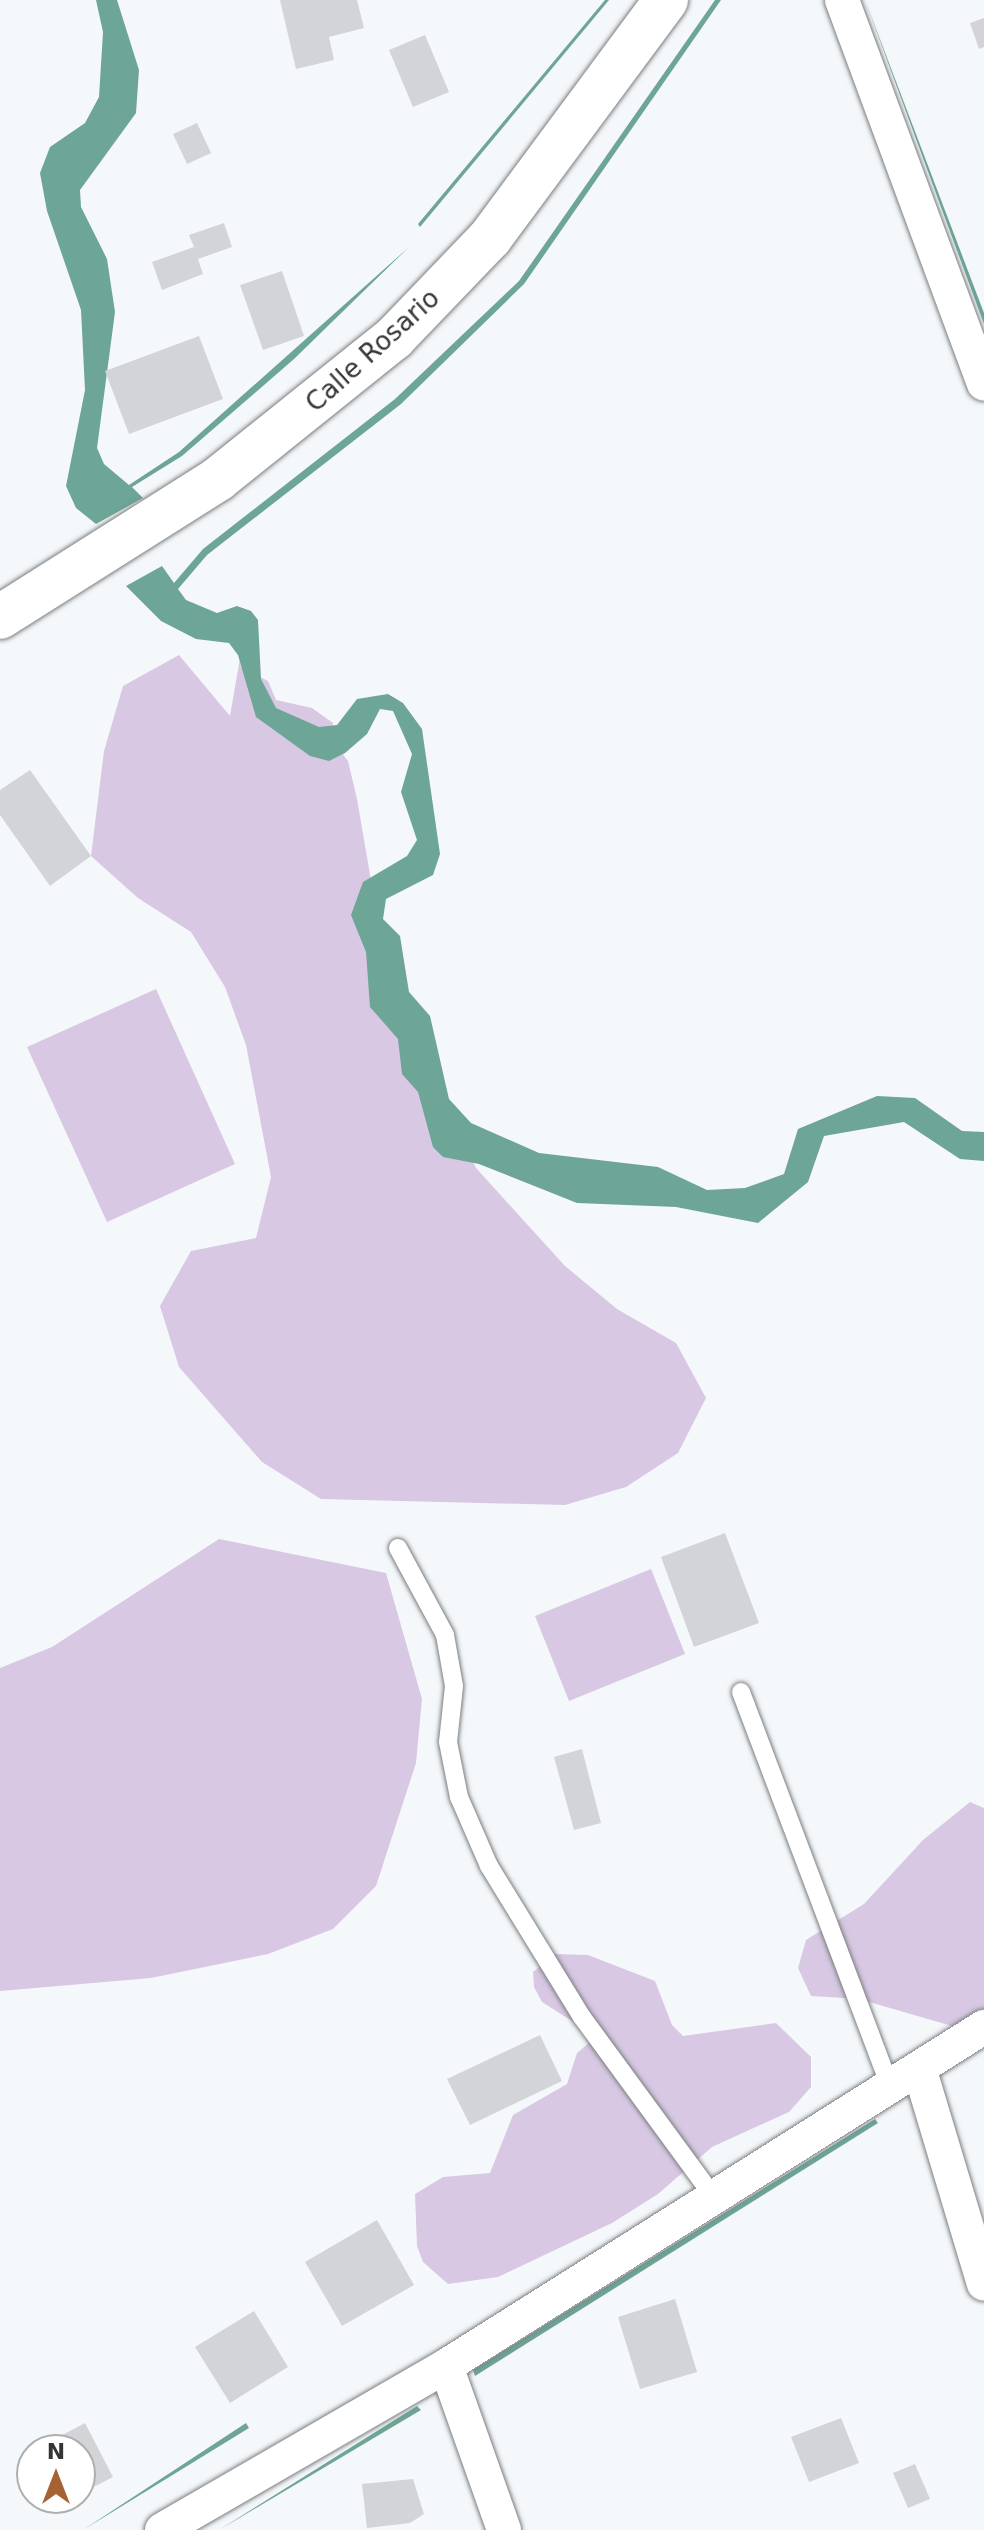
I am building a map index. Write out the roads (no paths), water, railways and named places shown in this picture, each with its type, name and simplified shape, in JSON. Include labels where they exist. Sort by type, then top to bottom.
[{"type":"main road","name":"Calle Rosario","points":[[0,617],[218,479],[394,338],[490,238],[666,0]]},
{"type":"street","points":[[842,0],[984,384]]},
{"type":"street","points":[[162,2530],[446,2366],[906,2079],[984,2027]]},
{"type":"street","points":[[906,2079],[984,2284]]},
{"type":"street","points":[[446,2366],[504,2530]]},
{"type":"lane","points":[[398,1548],[445,1635],[454,1686],[448,1742],[459,1797],[489,1866],[582,2017],[715,2199]]},
{"type":"lane","points":[[741,1692],[906,2079]]}]
